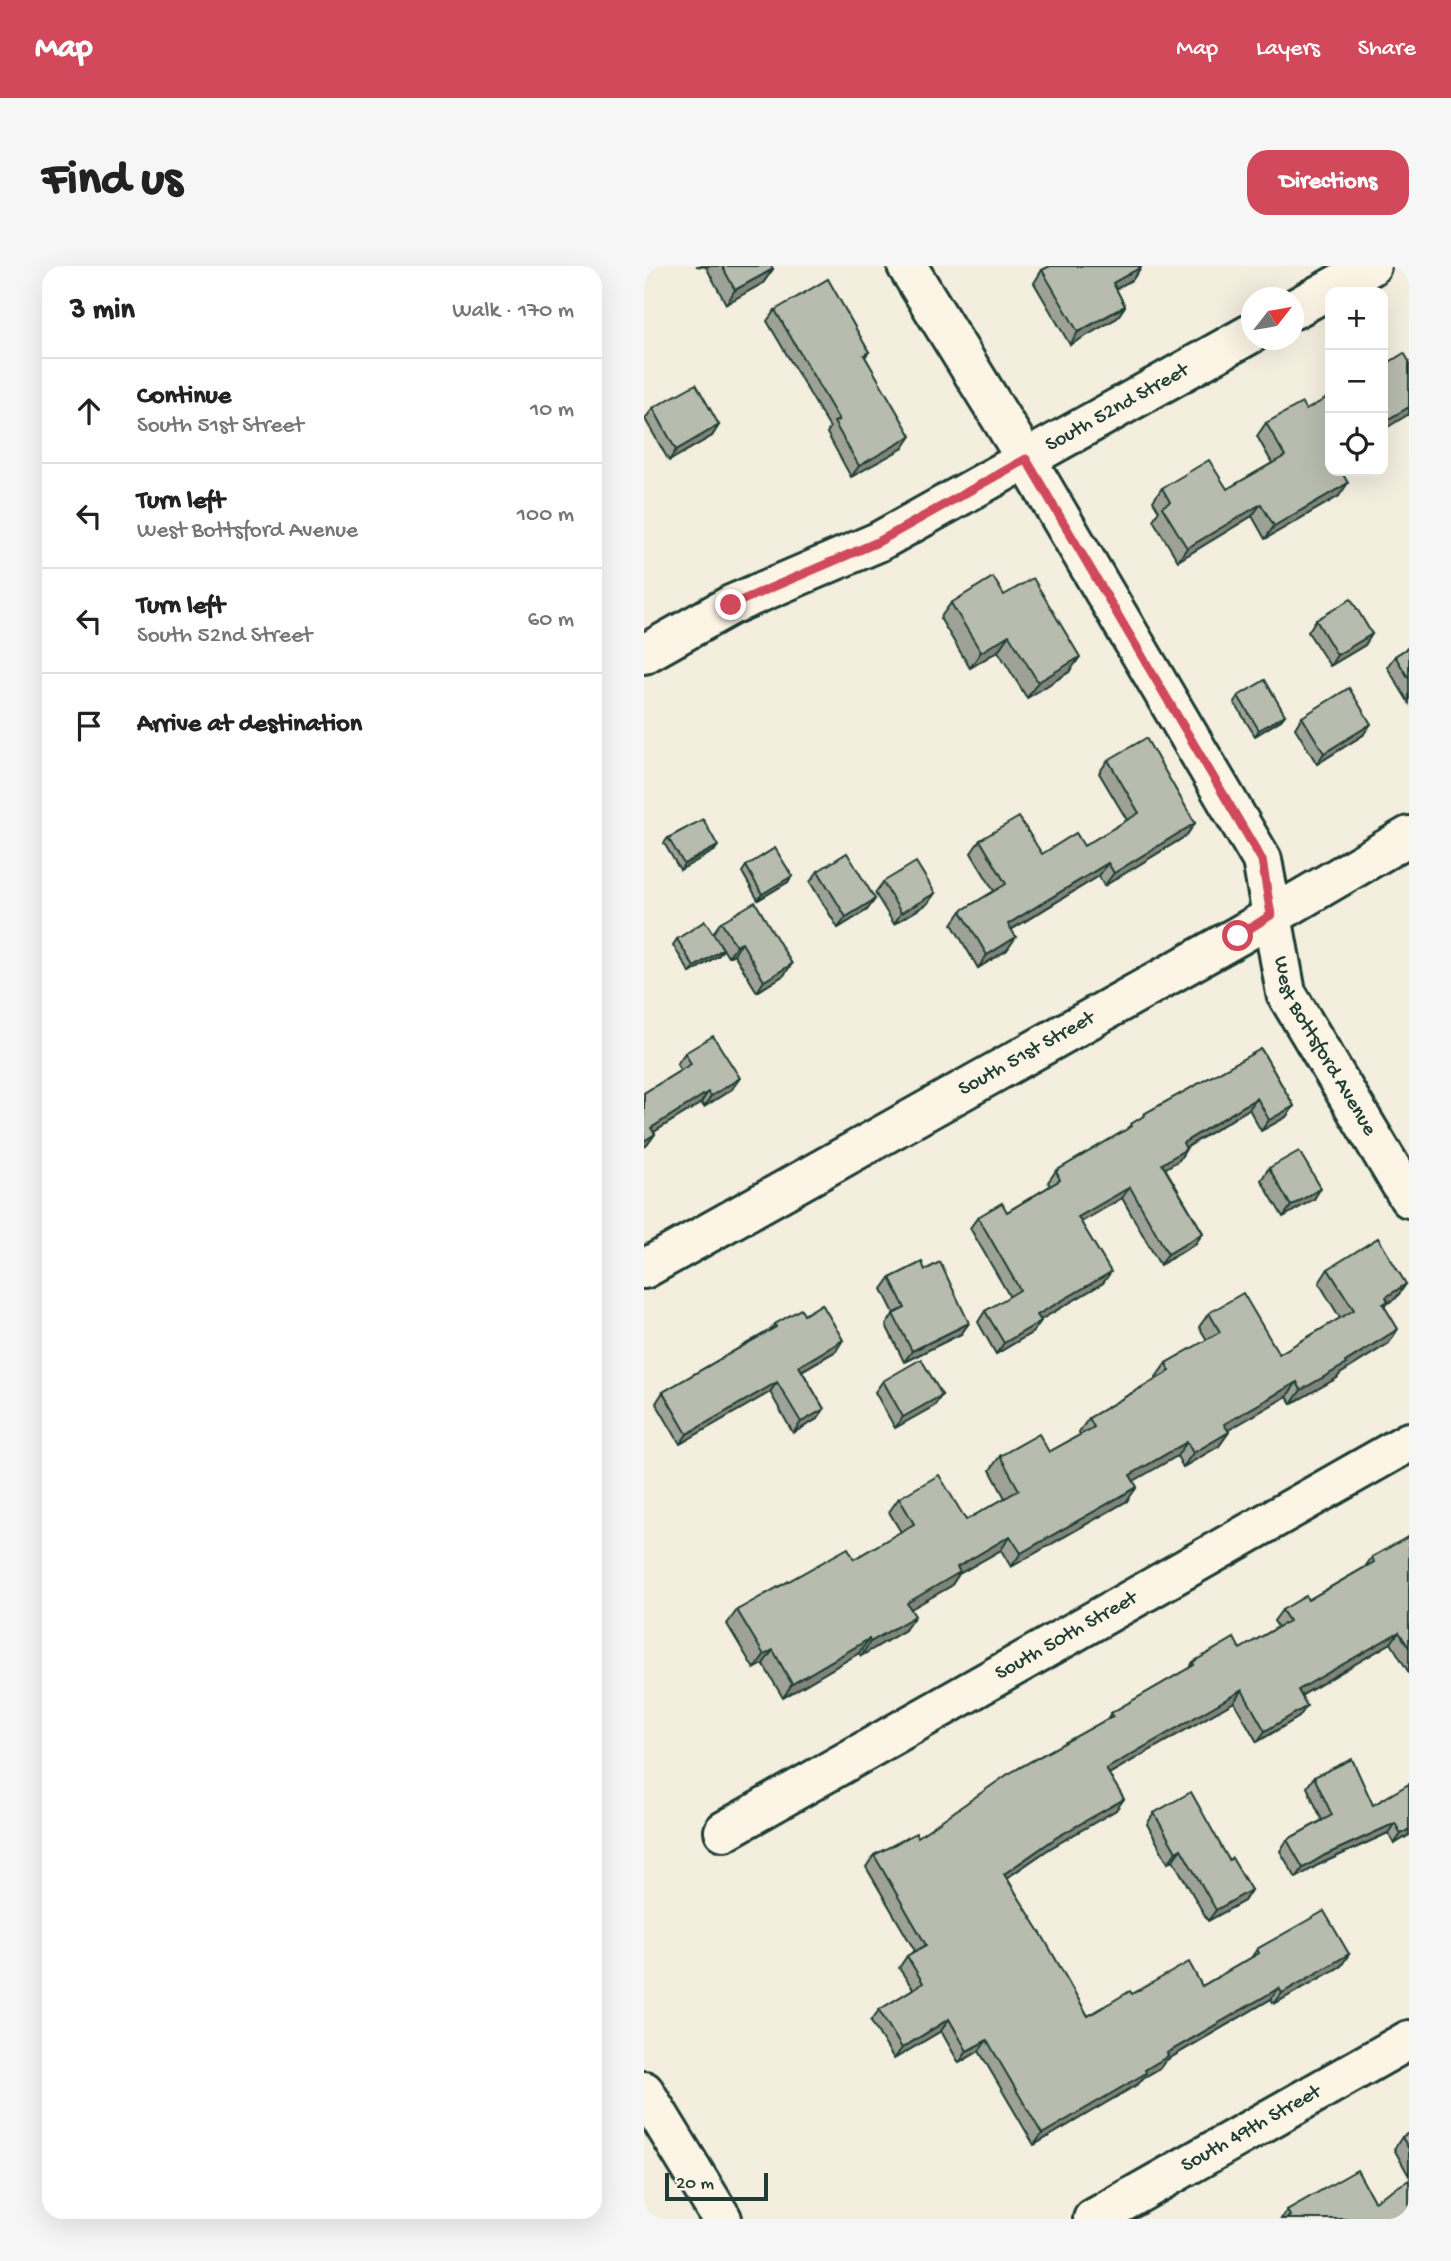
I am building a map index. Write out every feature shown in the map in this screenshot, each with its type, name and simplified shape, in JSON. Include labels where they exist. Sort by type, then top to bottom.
[{"type":"main road","name":"West Bottsford Avenue","points":[[907,266],[1026,459],[1262,860],[1286,993],[1409,1198]]},
{"type":"main road","points":[[1304,303],[1371,266]]},
{"type":"main road","name":"South 52nd Street","points":[[644,654],[731,605],[878,542],[1241,339]]},
{"type":"main road","name":"South 51st Street","points":[[644,1269],[1409,836]]},
{"type":"main road","name":"South 50th Street","points":[[724,1831],[1409,1442]]},
{"type":"main road","name":"South 49th Street","points":[[1093,2219],[1409,2040]]},
{"type":"main road","points":[[644,2091],[722,2219]]},
{"type":"building","points":[[722,266],[771,266],[773,269],[735,290]]},
{"type":"building","points":[[1050,266],[1141,267],[1113,283],[1125,306],[1078,332],[1042,270]]},
{"type":"building","points":[[828,279],[869,352],[864,355],[911,436],[859,466],[834,422],[839,420],[775,310]]},
{"type":"building","points":[[1404,353],[1409,361],[1409,407],[1388,419],[1388,413],[1388,363]]},
{"type":"building","points":[[696,384],[719,425],[676,450],[653,408]]},
{"type":"building","points":[[1325,399],[1325,476],[1344,476],[1348,483],[1274,526],[1261,504],[1187,548],[1162,507],[1170,502],[1162,488],[1209,460],[1227,489],[1285,456],[1266,423],[1302,403],[1306,410]]},
{"type":"building","points":[[993,577],[1004,595],[1033,578],[1080,657],[1038,682],[1009,635],[981,652],[951,603]]},
{"type":"building","points":[[1351,599],[1372,634],[1337,655],[1316,620]]},
{"type":"building","points":[[1409,647],[1409,679],[1395,656]]},
{"type":"building","points":[[1265,680],[1285,715],[1259,730],[1238,696]]},
{"type":"building","points":[[1349,688],[1371,724],[1324,753],[1302,717]]},
{"type":"building","points":[[1146,738],[1195,823],[1114,873],[1108,863],[1008,924],[1016,937],[987,955],[961,911],[1006,884],[980,840],[1019,817],[1042,854],[1076,833],[1084,846],[1139,813],[1108,760]]},
{"type":"building","points":[[703,819],[718,846],[684,864],[668,838]]},
{"type":"building","points":[[775,848],[792,876],[762,894],[746,866]]},
{"type":"building","points":[[847,853],[875,899],[846,917],[818,871]]},
{"type":"building","points":[[916,862],[935,893],[901,913],[883,882]]},
{"type":"building","points":[[755,902],[792,964],[764,981],[742,943],[736,946],[721,922]]},
{"type":"building","points":[[705,921],[723,949],[694,967],[677,939]]},
{"type":"building","points":[[713,1036],[740,1078],[711,1096],[708,1092],[651,1128],[655,1134],[644,1141],[644,1093],[691,1064],[685,1053]]},
{"type":"building","points":[[1261,1049],[1294,1106],[1269,1120],[1257,1098],[1183,1143],[1186,1149],[1162,1164],[1203,1233],[1168,1254],[1130,1187],[1078,1217],[1111,1272],[1037,1315],[1041,1321],[1004,1343],[985,1311],[1020,1290],[978,1217],[1002,1203],[1007,1212],[1060,1180],[1056,1171],[1132,1126],[1131,1124],[1144,1114]]},
{"type":"building","points":[[1299,1151],[1321,1188],[1291,1206],[1269,1168]]},
{"type":"building","points":[[1378,1238],[1406,1284],[1386,1297],[1388,1301],[1383,1304],[1398,1329],[1301,1390],[1297,1382],[1224,1424],[1229,1432],[1193,1453],[1187,1442],[1130,1475],[1137,1487],[1021,1553],[1010,1536],[957,1567],[960,1572],[907,1603],[915,1616],[870,1642],[869,1639],[792,1684],[773,1650],[764,1655],[737,1610],[848,1548],[854,1559],[914,1524],[899,1498],[939,1475],[966,1520],[1019,1490],[1000,1456],[1039,1434],[1049,1452],[1094,1427],[1089,1418],[1170,1371],[1166,1363],[1220,1332],[1209,1313],[1243,1293],[1279,1354],[1354,1310],[1328,1269]]},
{"type":"building","points":[[922,1262],[925,1270],[940,1262],[969,1323],[912,1351],[893,1314],[905,1308],[890,1278]]},
{"type":"building","points":[[822,1304],[843,1340],[799,1366],[824,1409],[801,1422],[777,1382],[687,1434],[663,1392],[776,1327],[775,1324],[801,1309],[804,1315]]},
{"type":"building","points":[[921,1359],[942,1395],[903,1417],[883,1381]]},
{"type":"building","points":[[1408,1537],[1409,1648],[1399,1632],[1298,1690],[1307,1706],[1265,1731],[1242,1690],[1106,1769],[1124,1799],[1057,1837],[1004,1874],[1088,2016],[1130,1991],[1132,1994],[1189,1962],[1202,1986],[1259,1953],[1257,1949],[1324,1911],[1349,1954],[1282,1993],[1279,1988],[1167,2053],[1168,2056],[1145,2070],[1146,2073],[1042,2134],[987,2040],[967,2051],[949,2019],[902,2048],[879,2010],[923,1983],[907,1956],[926,1945],[874,1855],[916,1833],[918,1837],[1008,1774],[1113,1716],[1111,1713],[1194,1665],[1193,1662],[1234,1638],[1240,1649],[1289,1621],[1282,1610],[1306,1596],[1308,1600],[1374,1562],[1372,1557]]},
{"type":"building","points":[[1352,1759],[1373,1805],[1409,1784],[1409,1829],[1401,1834],[1395,1823],[1303,1868],[1287,1840],[1332,1815],[1314,1777]]},
{"type":"building","points":[[1191,1792],[1229,1860],[1232,1858],[1251,1890],[1216,1910],[1181,1849],[1176,1852],[1154,1813]]},
{"type":"building","points":[[1409,2133],[1409,2149],[1402,2137]]},
{"type":"building","points":[[1357,2170],[1374,2201],[1409,2180],[1409,2219],[1285,2219],[1290,2216],[1287,2210]]},
{"type":"route","points":[[731,605],[878,542],[1026,459],[1262,860],[1271,915],[1238,936]]}]
